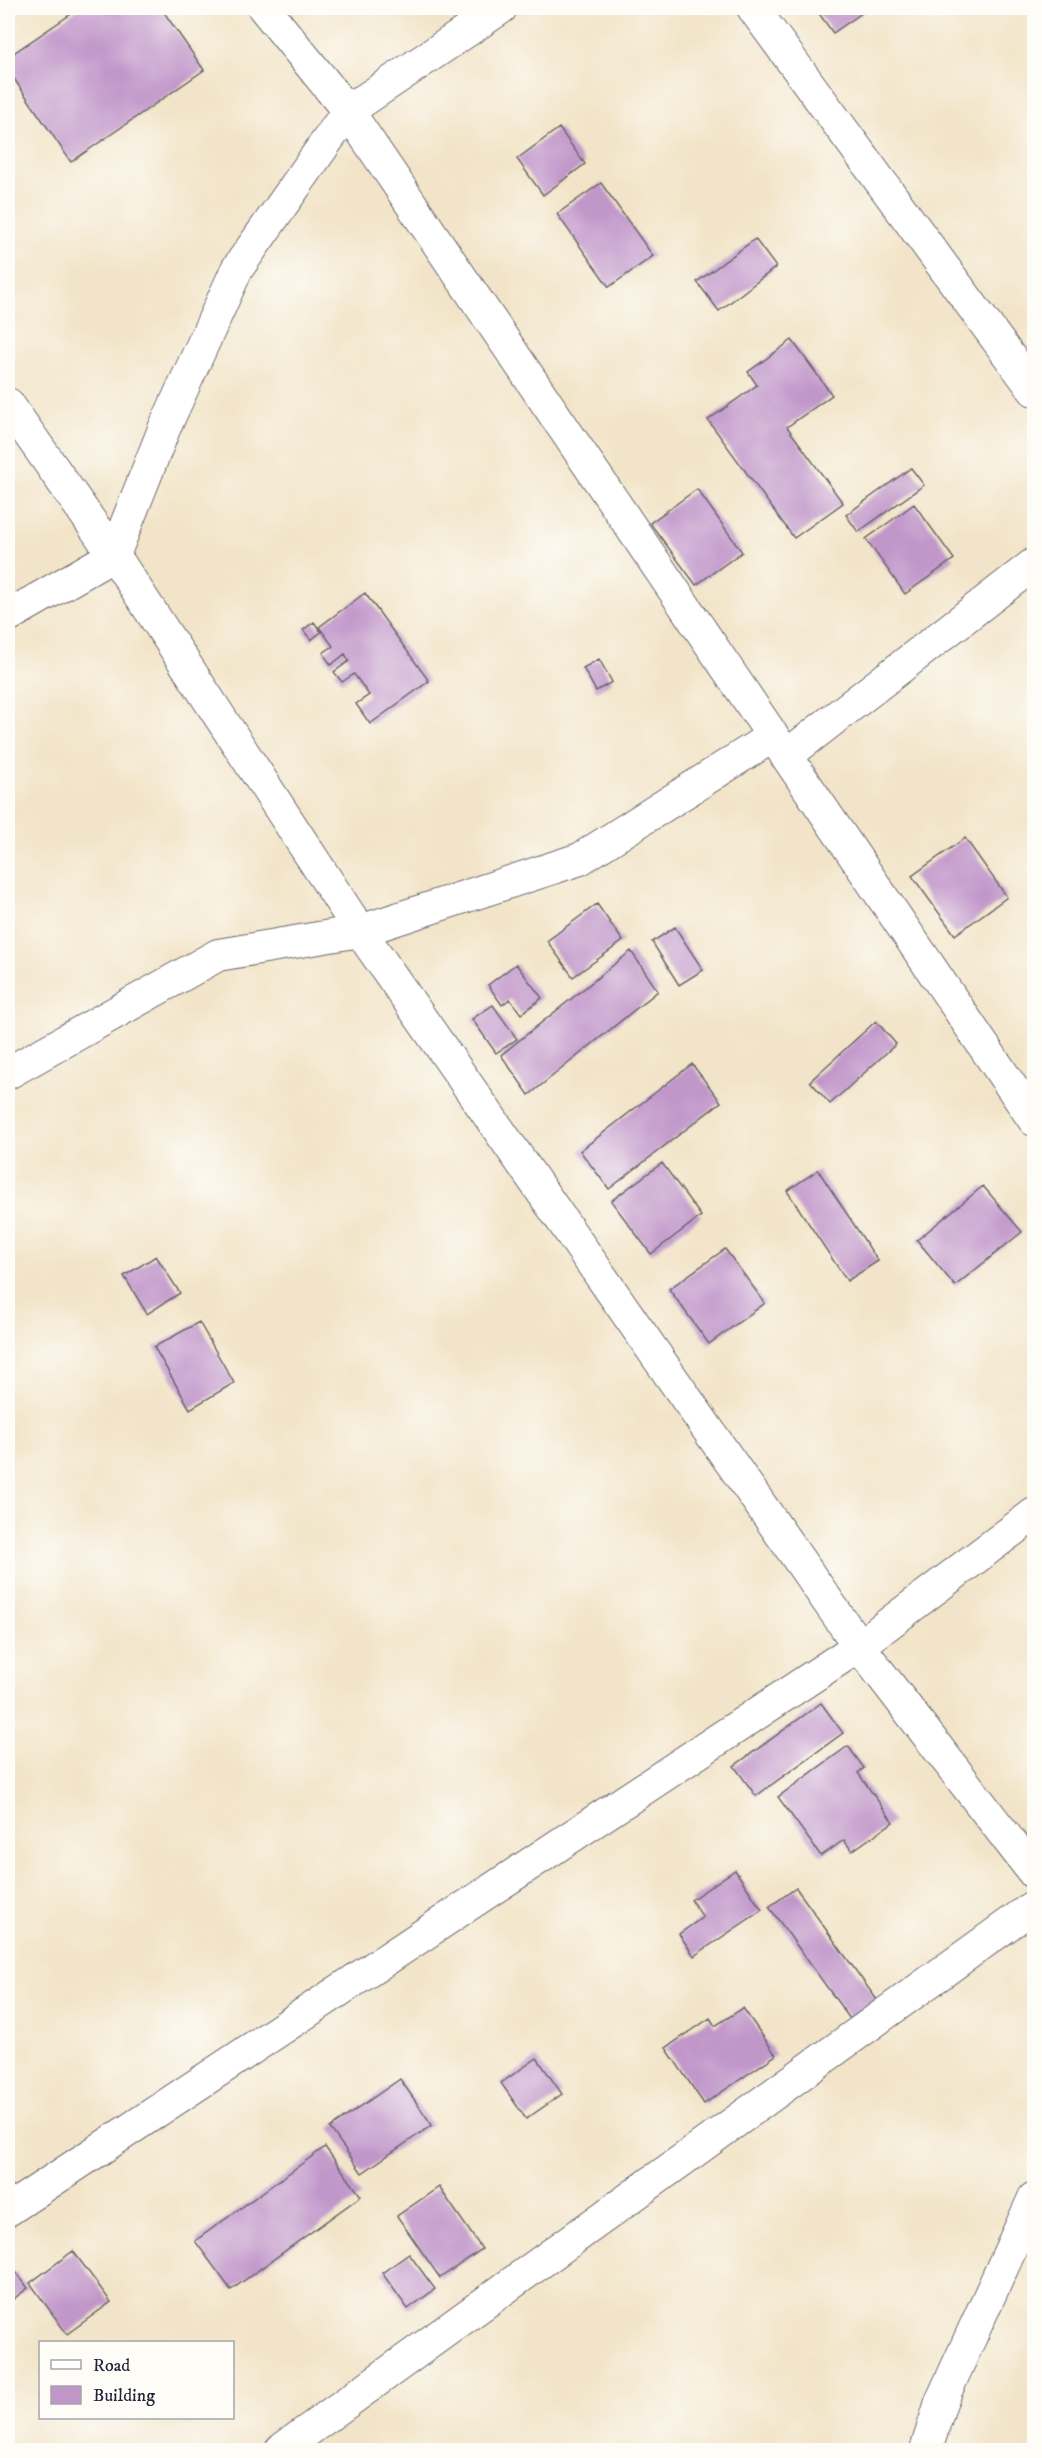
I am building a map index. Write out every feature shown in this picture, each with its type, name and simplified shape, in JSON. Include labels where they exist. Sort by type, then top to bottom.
[{"type":"street","points":[[264,8],[348,111],[1035,1120]]},
{"type":"street","points":[[8,616],[114,555],[164,429],[237,269],[348,111],[501,8]]},
{"type":"street","points":[[753,8],[1035,390]]},
{"type":"street","points":[[8,404],[114,555],[360,931],[859,1646],[1035,1873]]},
{"type":"street","points":[[8,1072],[218,955],[360,931],[580,859],[780,746],[1035,564]]},
{"type":"street","points":[[8,2211],[859,1646],[1035,1514]]},
{"type":"street","points":[[280,2451],[1035,1906]]},
{"type":"street","points":[[926,2451],[941,2402],[1035,2198]]},
{"type":"building","points":[[80,8],[161,8],[204,70],[71,162],[8,70],[8,57]]},
{"type":"building","points":[[815,8],[869,8],[833,33]]},
{"type":"building","points":[[559,128],[585,164],[543,195],[517,159]]},
{"type":"building","points":[[601,183],[653,256],[609,287],[557,214]]},
{"type":"building","points":[[755,239],[776,267],[719,311],[697,282]]},
{"type":"building","points":[[792,340],[832,395],[787,427],[843,503],[794,538],[708,420],[757,385],[748,372]]},
{"type":"building","points":[[911,468],[924,485],[858,532],[846,515]]},
{"type":"building","points":[[697,489],[742,552],[696,585],[650,523]]},
{"type":"building","points":[[914,504],[954,559],[905,594],[866,539]]},
{"type":"building","points":[[365,593],[429,681],[370,724],[356,704],[369,695],[354,674],[342,682],[334,672],[349,661],[345,654],[331,665],[323,653],[333,646],[319,627]]},
{"type":"building","points":[[314,622],[321,632],[311,640],[303,630]]},
{"type":"building","points":[[599,659],[612,682],[596,691],[583,668]]},
{"type":"building","points":[[965,838],[1007,897],[955,935],[912,876]]},
{"type":"building","points":[[597,904],[623,941],[573,977],[547,941]]},
{"type":"building","points":[[675,927],[703,970],[679,985],[652,942]]},
{"type":"building","points":[[631,951],[658,991],[529,1095],[501,1055]]},
{"type":"building","points":[[516,964],[542,998],[521,1014],[510,999],[502,1005],[488,985]]},
{"type":"building","points":[[493,1005],[517,1039],[496,1053],[472,1019]]},
{"type":"building","points":[[876,1021],[896,1044],[830,1104],[810,1081]]},
{"type":"building","points":[[692,1064],[721,1102],[609,1189],[580,1151]]},
{"type":"building","points":[[662,1163],[701,1216],[651,1254],[611,1201]]},
{"type":"building","points":[[818,1170],[878,1261],[847,1281],[787,1191]]},
{"type":"building","points":[[983,1186],[1022,1232],[955,1286],[917,1240]]},
{"type":"building","points":[[725,1249],[765,1303],[709,1344],[669,1289]]},
{"type":"building","points":[[156,1256],[180,1293],[147,1314],[124,1276]]},
{"type":"building","points":[[199,1322],[234,1383],[190,1409],[154,1347]]},
{"type":"building","points":[[821,1703],[843,1733],[756,1796],[734,1766]]},
{"type":"building","points":[[848,1746],[864,1768],[858,1773],[893,1822],[852,1851],[844,1840],[821,1856],[778,1797]]},
{"type":"building","points":[[735,1870],[762,1910],[694,1956],[679,1934],[703,1917],[691,1900]]},
{"type":"building","points":[[796,1888],[877,2000],[850,2019],[769,1907]]},
{"type":"building","points":[[743,2008],[776,2055],[704,2104],[666,2048],[710,2018],[715,2026]]},
{"type":"building","points":[[537,2058],[562,2094],[526,2119],[501,2083]]},
{"type":"building","points":[[400,2079],[432,2125],[362,2173],[330,2128]]},
{"type":"building","points":[[325,2147],[361,2196],[231,2290],[195,2241]]},
{"type":"building","points":[[439,2187],[482,2249],[440,2278],[397,2216]]},
{"type":"building","points":[[73,2251],[111,2302],[67,2334],[30,2283]]},
{"type":"building","points":[[409,2254],[435,2289],[408,2309],[382,2273]]},
{"type":"building","points":[[16,2272],[28,2288],[8,2303],[8,2278]]}]
